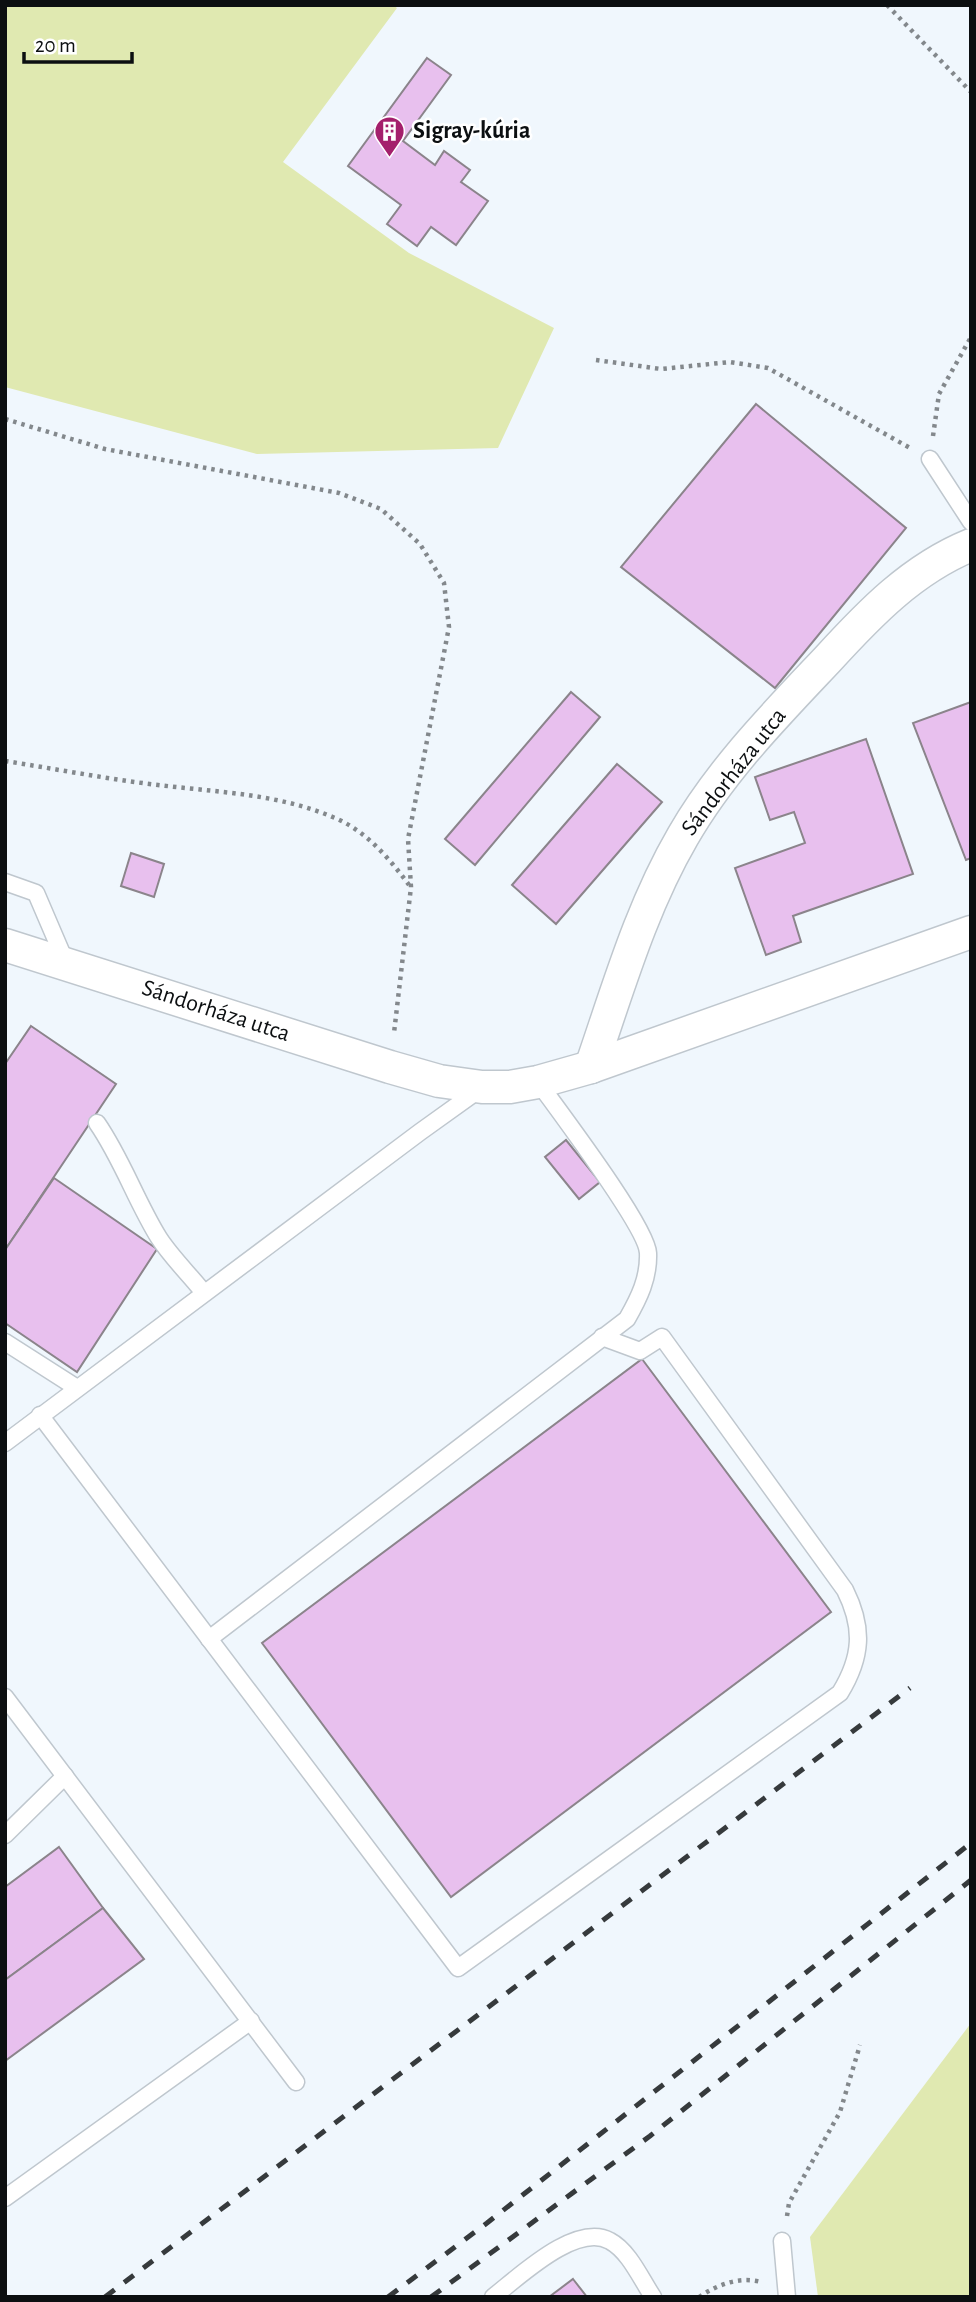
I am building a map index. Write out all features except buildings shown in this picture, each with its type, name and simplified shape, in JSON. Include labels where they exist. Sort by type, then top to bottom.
[{"type":"street","name":"Sándorháza utca","points":[[591,1068],[633,945],[658,884],[683,835],[724,776],[752,740],[886,600],[922,569],[971,545]]},
{"type":"street","name":"Sándorháza utca","points":[[5,945],[439,1081],[482,1087],[510,1087],[591,1068],[971,932]]},
{"type":"lane","points":[[930,460],[971,522]]},
{"type":"lane","points":[[5,882],[36,893],[66,963]]},
{"type":"lane","points":[[209,1639],[626,1319],[640,1296],[647,1273],[649,1250],[604,1175],[538,1082]]},
{"type":"lane","points":[[5,1443],[482,1087]]},
{"type":"lane","points":[[97,1124],[113,1147],[129,1184],[161,1240],[204,1293]]},
{"type":"lane","points":[[40,1415],[458,1968],[840,1693],[856,1661],[858,1623],[845,1590],[662,1337],[640,1351],[602,1337]]},
{"type":"lane","points":[[5,1342],[77,1388]]},
{"type":"lane","points":[[5,1697],[296,2082]]},
{"type":"lane","points":[[5,1835],[65,1776]]},
{"type":"lane","points":[[5,2198],[251,2021]]},
{"type":"lane","points":[[493,2297],[557,2249],[570,2242],[597,2237],[611,2241],[625,2254],[653,2297]]},
{"type":"lane","points":[[782,2241],[787,2296]]},
{"type":"path","points":[[887,5],[971,92]]},
{"type":"path","points":[[596,360],[661,369],[730,362],[768,368],[930,460],[939,394],[971,337]]},
{"type":"path","points":[[5,419],[105,449],[339,493],[381,509],[420,544],[444,583],[449,627],[408,839],[411,887],[390,1067]]},
{"type":"path","points":[[5,761],[127,781],[292,802],[337,819],[370,840],[411,887]]},
{"type":"path","points":[[782,2241],[789,2203],[840,2112],[860,2045]]},
{"type":"path","points":[[699,2297],[713,2287],[750,2279],[768,2284],[787,2296]]},
{"type":"green space","points":[[5,5],[393,5],[397,8],[283,162],[409,253],[554,328],[498,448],[257,454],[5,387]]},
{"type":"green space","points":[[971,2023],[971,2296],[818,2297],[810,2237]]},
{"type":"railway","points":[[105,2297],[910,1688]]},
{"type":"railway","points":[[388,2297],[487,2223],[971,1843]]},
{"type":"railway","points":[[431,2297],[650,2136],[971,1880]]},
{"type":"place","name":"Sigray-kúria","points":[[390,158]]}]
